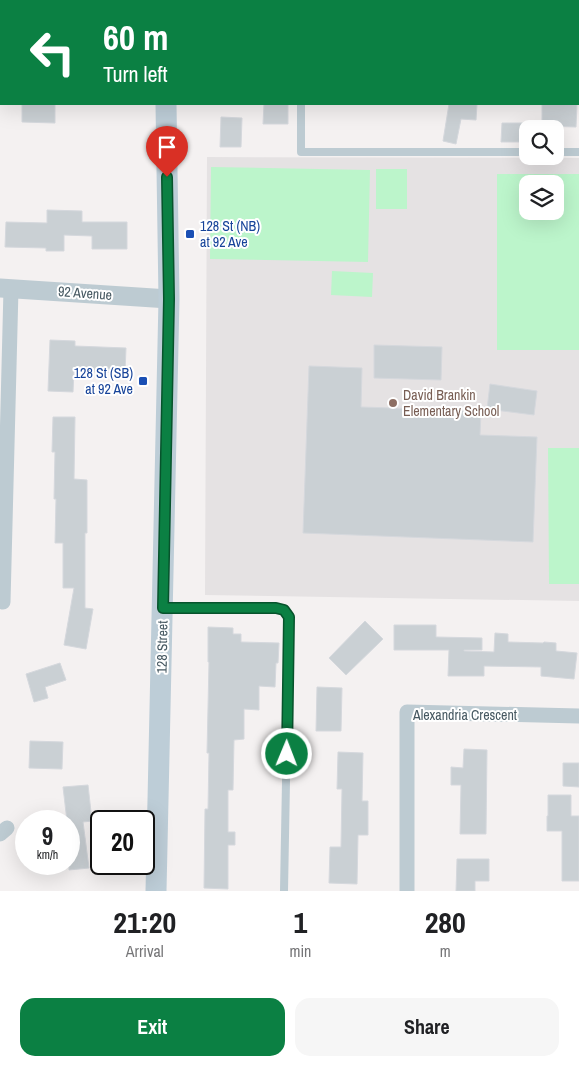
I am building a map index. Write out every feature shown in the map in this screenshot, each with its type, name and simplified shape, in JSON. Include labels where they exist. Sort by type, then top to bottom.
[{"type":"main road","name":"128 Street","points":[[156,891],[169,299],[166,105]]},
{"type":"street","name":"92 Avenue","points":[[5,288],[169,299]]},
{"type":"street","points":[[3,602],[5,288]]},
{"type":"street","name":"Alexandria Crescent","points":[[407,891],[408,712],[579,716]]},
{"type":"lane","points":[[301,105],[302,152],[519,152]]},
{"type":"lane","points":[[564,152],[579,152]]},
{"type":"lane","points":[[163,608],[276,608],[284,610],[289,617],[284,891]]},
{"type":"shaded area","name":"David Brankin Elementary School","points":[[207,157],[519,158],[519,165],[564,165],[564,158],[579,158],[579,601],[205,595]]},
{"type":"green space","points":[[211,167],[370,170],[368,262],[210,259]]},
{"type":"green space","points":[[376,169],[407,169],[407,209],[376,209]]},
{"type":"green space","points":[[497,174],[579,174],[579,350],[497,350]]},
{"type":"green space","points":[[332,271],[373,273],[372,297],[331,295]]},
{"type":"green space","points":[[548,448],[579,448],[579,584],[549,584]]},
{"type":"building","points":[[22,105],[55,105],[55,123],[22,122]]},
{"type":"building","points":[[264,105],[288,105],[288,124],[263,124]]},
{"type":"building","points":[[449,105],[477,105],[476,120],[461,119],[456,144],[443,141]]},
{"type":"building","points":[[542,105],[577,105],[576,127],[564,127],[564,120],[542,120]]},
{"type":"building","points":[[221,117],[242,118],[241,147],[220,147]]},
{"type":"building","points":[[502,123],[519,123],[519,142],[501,142]]},
{"type":"building","points":[[47,210],[82,211],[82,222],[127,222],[127,249],[92,249],[92,236],[64,235],[64,251],[46,251],[46,248],[5,247],[6,222],[47,223]]},
{"type":"building","points":[[50,340],[75,341],[75,346],[126,348],[125,373],[74,371],[73,392],[48,391]]},
{"type":"building","points":[[374,345],[442,347],[441,380],[374,378]]},
{"type":"building","points":[[309,366],[362,368],[361,407],[481,411],[480,435],[537,437],[533,542],[303,533]]},
{"type":"building","points":[[490,384],[537,391],[534,415],[487,409]]},
{"type":"building","points":[[53,417],[75,417],[74,479],[87,480],[85,608],[93,609],[86,649],[64,645],[74,588],[63,588],[63,543],[55,543],[56,499],[54,499],[55,452],[52,452]]},
{"type":"building","points":[[365,621],[383,639],[346,675],[329,658]]},
{"type":"building","points":[[394,625],[436,625],[436,637],[482,638],[482,650],[464,651],[494,652],[495,633],[508,634],[508,642],[556,643],[556,651],[577,653],[574,679],[541,676],[541,667],[484,666],[484,676],[448,676],[449,650],[394,650]]},
{"type":"building","points":[[208,627],[233,628],[233,634],[241,634],[241,642],[279,643],[275,687],[259,686],[259,710],[244,709],[244,739],[234,740],[233,790],[228,790],[228,832],[235,832],[235,845],[228,845],[228,889],[204,888],[205,809],[208,809],[209,753],[207,753]]},
{"type":"building","points":[[60,663],[66,680],[45,687],[48,698],[34,702],[26,674]]},
{"type":"building","points":[[317,687],[342,688],[341,731],[316,731]]},
{"type":"building","points":[[30,741],[63,742],[62,769],[29,768]]},
{"type":"building","points":[[464,749],[487,750],[486,834],[460,834],[461,785],[451,785],[451,767],[463,768]]},
{"type":"building","points":[[338,752],[363,753],[362,801],[368,801],[368,835],[358,835],[357,884],[329,883],[330,847],[341,847],[342,789],[337,789]]},
{"type":"building","points":[[563,763],[579,763],[579,787],[563,786]]},
{"type":"building","points":[[88,785],[90,821],[83,822],[89,868],[80,869],[80,810],[66,810],[63,787]]},
{"type":"building","points":[[548,795],[571,795],[571,816],[579,816],[579,881],[562,881],[562,831],[547,831]]},
{"type":"building","points":[[457,859],[489,859],[489,881],[475,881],[475,891],[456,891]]},
{"type":"place","name":"128 St (NB) at 92 Ave","points":[[190,234]]},
{"type":"place","name":"128 St (SB) at 92 Ave","points":[[143,381]]},
{"type":"place","name":"David Brankin Elementary School","points":[[393,403]]},
{"type":"route","points":[[167,177],[169,299],[163,608],[276,608],[284,610],[289,617],[287,754]]}]
